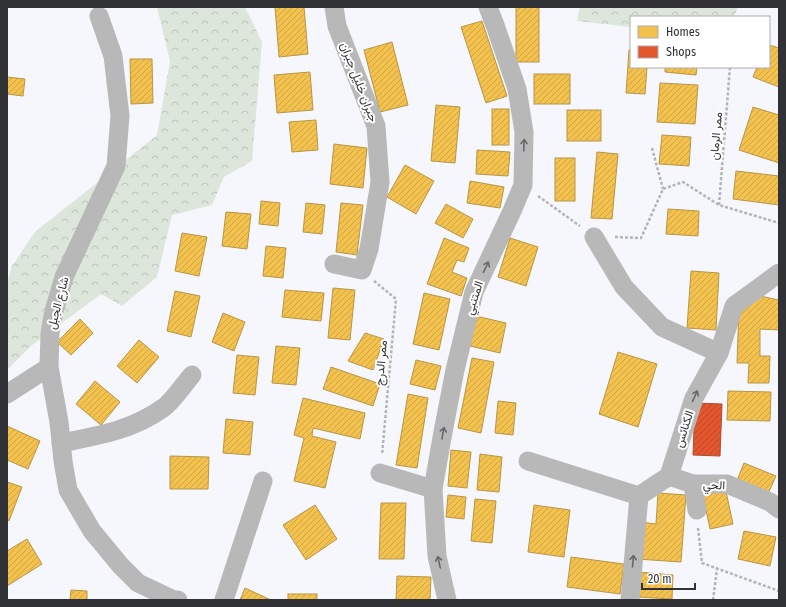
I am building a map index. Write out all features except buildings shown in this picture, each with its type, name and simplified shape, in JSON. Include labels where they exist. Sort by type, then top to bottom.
[{"type":"street","name":"جبران خليل جبران","points":[[334,7],[337,26],[376,126],[380,182],[369,249],[362,270]]},
{"type":"street","name":"المتنبي","points":[[447,600],[437,556],[433,489],[455,370],[474,292],[523,185],[524,132],[517,89],[496,25],[488,7]]},
{"type":"street","name":"شارع الجبل","points":[[100,16],[113,56],[120,116],[116,166],[64,277],[54,311],[50,333],[49,366],[59,422],[68,490],[92,531],[120,565],[138,583],[174,600],[178,600]]},
{"type":"street","points":[[594,237],[624,287],[662,327],[719,352]]},
{"type":"street","points":[[334,264],[362,270]]},
{"type":"street","name":"الكنائس","points":[[669,476],[694,398],[719,352],[734,306],[776,278]]},
{"type":"street","points":[[7,394],[49,366]]},
{"type":"street","points":[[61,443],[100,435],[132,426],[165,408],[192,375]]},
{"type":"street","points":[[528,461],[639,496]]},
{"type":"street","points":[[380,474],[433,489]]},
{"type":"street","points":[[639,496],[669,476]]},
{"type":"street","name":"الحي","points":[[669,476],[693,484],[727,484],[770,502],[779,509]]},
{"type":"street","points":[[224,600],[263,481]]},
{"type":"street","points":[[693,484],[696,510]]},
{"type":"street","points":[[630,600],[639,496]]},
{"type":"path","name":"ممر الرمان","points":[[719,206],[730,68]]},
{"type":"path","points":[[523,185],[594,237],[641,238],[663,189],[652,148]]},
{"type":"path","points":[[663,189],[683,182],[719,206],[779,223]]},
{"type":"path","name":"ممر الدرج","points":[[362,270],[396,299],[380,474]]},
{"type":"path","points":[[696,510],[702,564],[779,591]]},
{"type":"path","points":[[713,600],[717,569]]},
{"type":"green space","points":[[157,7],[245,7],[262,42],[252,161],[224,177],[212,205],[172,215],[157,277],[122,306],[101,294],[31,346],[7,370],[7,283],[12,266],[35,232],[157,135],[170,61]]},
{"type":"green space","points":[[580,7],[738,7],[734,16],[630,16],[630,27],[577,21]]}]
